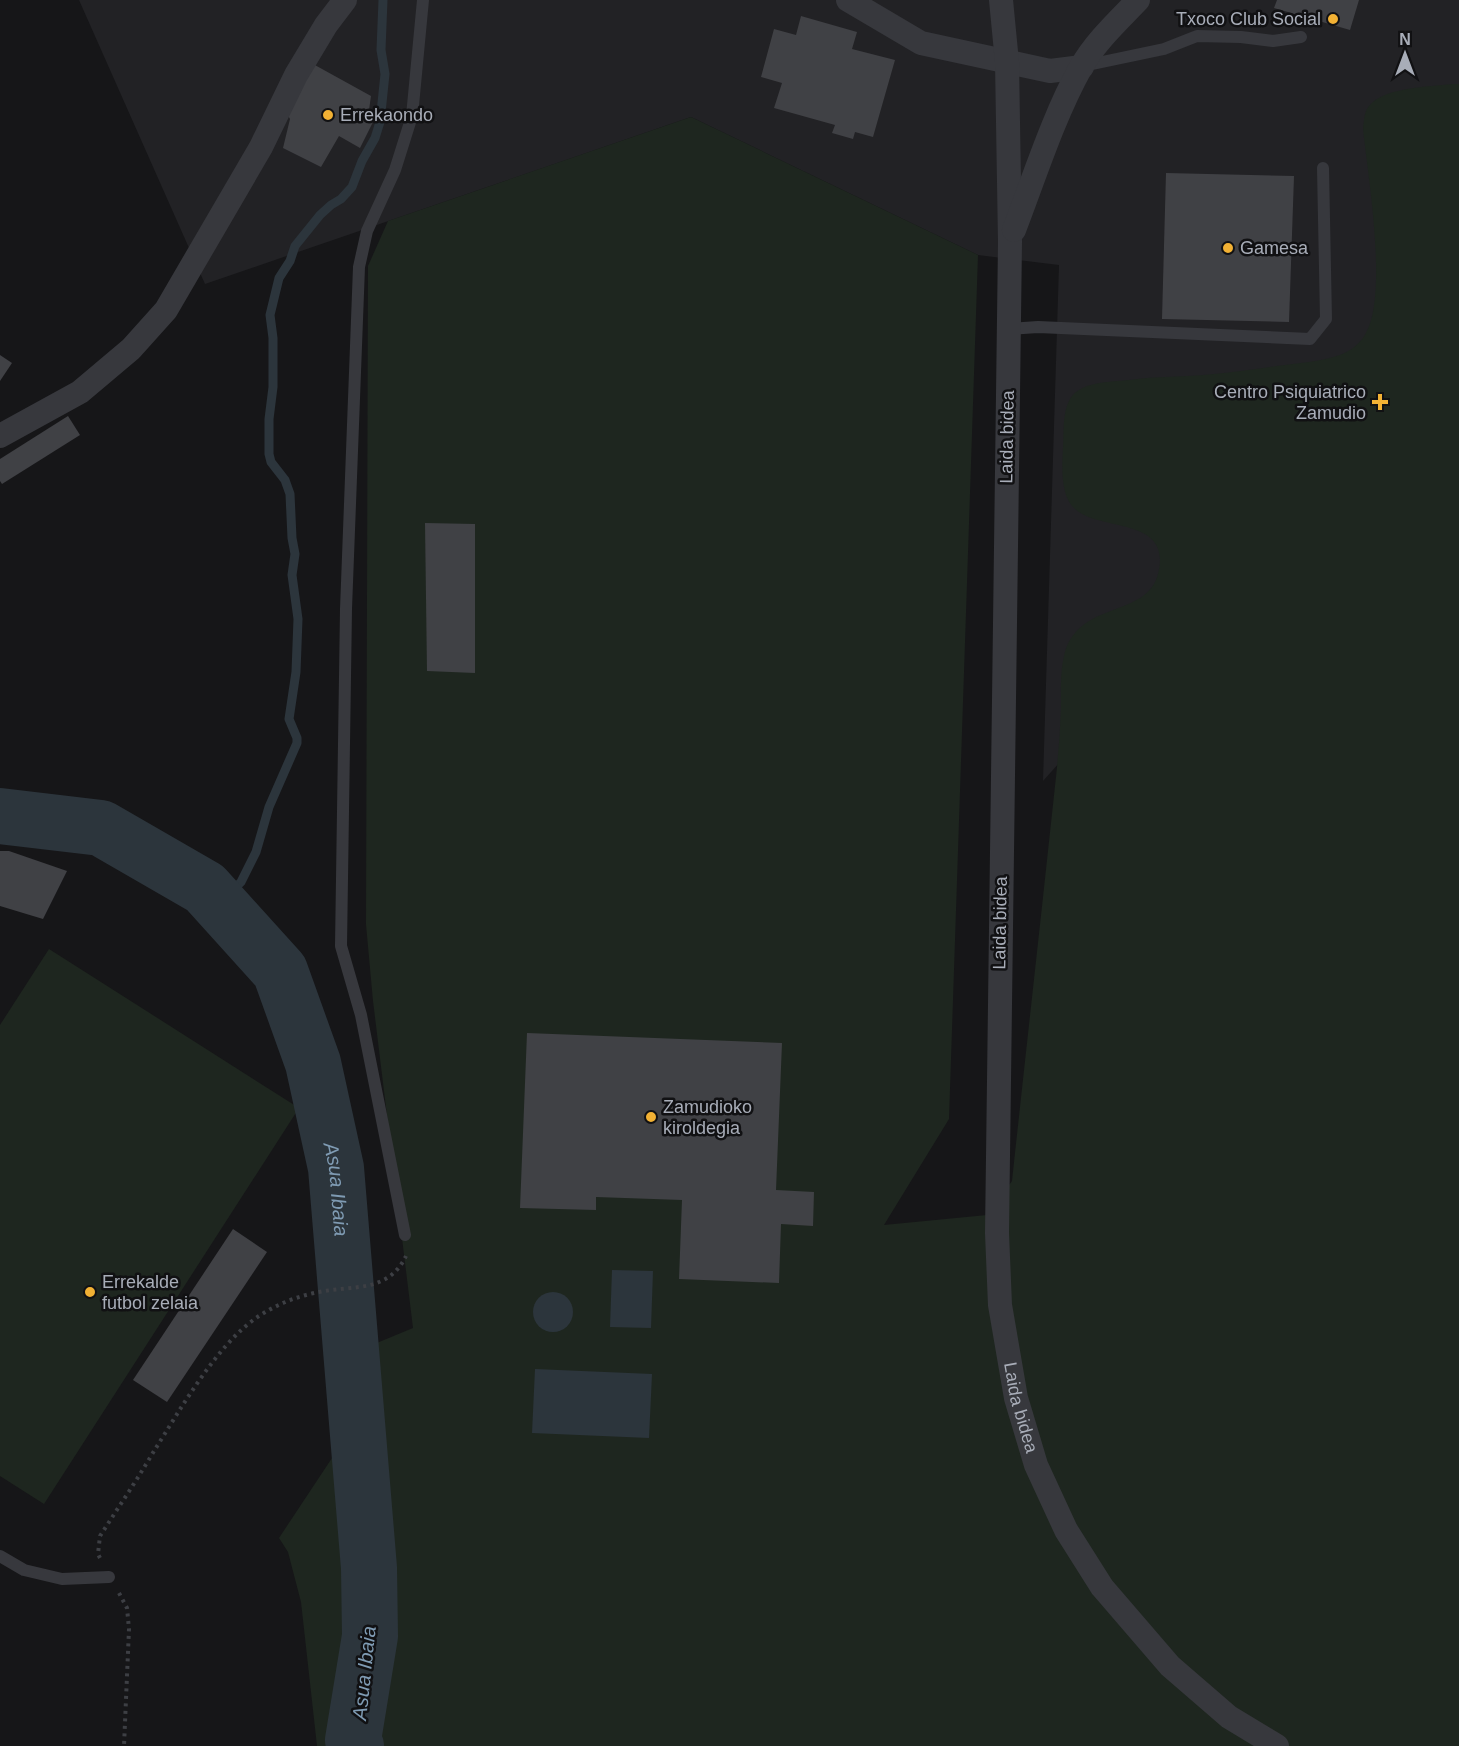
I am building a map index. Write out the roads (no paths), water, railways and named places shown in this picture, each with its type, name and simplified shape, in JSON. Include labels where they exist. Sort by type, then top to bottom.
[{"type":"street","points":[[0,436],[80,392],[131,349],[166,310],[261,147],[297,75],[326,25],[345,0]]},
{"type":"street","points":[[848,0],[921,43],[1050,71],[1082,67]]},
{"type":"street","name":"Laida bidea","points":[[1000,0],[1007,62],[1010,242],[997,1233],[1000,1305],[1016,1398],[1036,1465],[1066,1530],[1102,1587],[1170,1666],[1229,1717],[1277,1746]]},
{"type":"street","points":[[1010,242],[1046,146],[1082,67],[1099,41],[1138,0]]},
{"type":"lane","points":[[405,1234],[361,1015],[341,946],[346,609],[359,267],[367,231],[395,170],[412,116],[423,0]]},
{"type":"lane","points":[[1082,67],[1164,49],[1197,36],[1240,37],[1273,41],[1301,37]]},
{"type":"lane","points":[[1010,329],[1038,327],[1310,339],[1326,319],[1323,168]]},
{"type":"lane","points":[[0,1556],[24,1570],[62,1579],[109,1576]]},
{"type":"waterway","points":[[205,888],[229,888],[241,882],[256,852],[269,807],[297,743],[289,719],[296,672],[298,619],[292,575],[295,554],[290,494],[285,480],[271,462],[269,454],[269,419],[273,387],[273,338],[270,315],[279,278],[290,261],[295,246],[320,215],[352,187],[362,161],[375,138],[380,122],[385,74],[381,50],[383,0]]},
{"type":"waterway","name":"Asua Ibaia","points":[[0,816],[101,828],[205,888],[280,971],[313,1063],[336,1168],[369,1568],[370,1636],[353,1740],[356,1746]]},
{"type":"place","name":"Txoco Club Social","points":[[1333,19]]},
{"type":"place","name":"Errekaondo","points":[[328,115]]},
{"type":"place","name":"Gamesa","points":[[1228,248]]},
{"type":"place","name":"Centro Psiquiatrico Zamudio","points":[[1380,402]]},
{"type":"place","name":"Zamudioko kiroldegia","points":[[651,1117]]},
{"type":"place","name":"Errekalde futbol zelaia","points":[[90,1292]]}]
